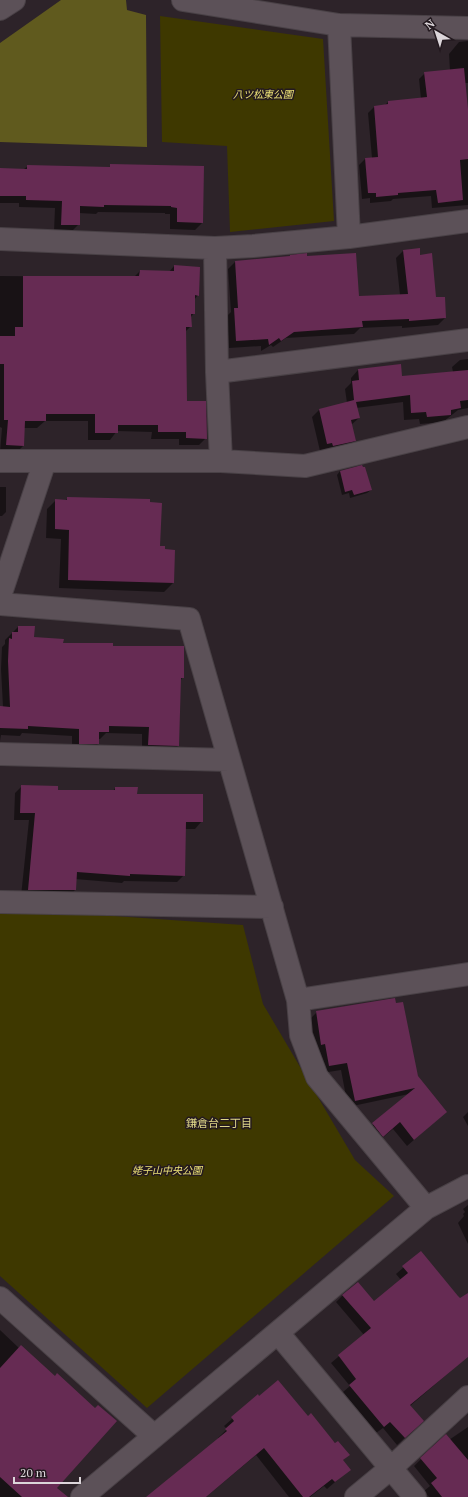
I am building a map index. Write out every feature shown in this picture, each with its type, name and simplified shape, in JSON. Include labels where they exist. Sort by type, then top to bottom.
[{"type":"street","points":[[0,9],[14,0]]},
{"type":"street","points":[[183,0],[339,25],[468,28]]},
{"type":"street","points":[[339,25],[349,237]]},
{"type":"street","points":[[0,239],[215,248],[349,237],[468,221]]},
{"type":"street","points":[[215,248],[217,372],[221,461]]},
{"type":"street","points":[[217,372],[468,340]]},
{"type":"street","points":[[0,461],[221,461],[305,466],[468,427]]},
{"type":"street","points":[[0,596],[45,461]]},
{"type":"street","points":[[0,604],[189,619],[298,1000],[300,1035],[317,1077],[426,1208]]},
{"type":"street","points":[[0,754],[230,760]]},
{"type":"street","points":[[0,902],[272,907]]},
{"type":"street","points":[[298,1000],[468,974]]},
{"type":"street","points":[[82,1497],[426,1208],[468,1186]]},
{"type":"street","points":[[0,1298],[154,1436]]},
{"type":"street","points":[[278,1333],[415,1497]]},
{"type":"street","points":[[356,1497],[391,1468],[468,1397]]},
{"type":"green space","name":"八ツ松東公園","points":[[160,16],[323,39],[334,221],[230,232],[227,146],[162,142]]},
{"type":"green space","name":"姥子山中央公園","points":[[0,908],[243,925],[263,1004],[355,1160],[394,1196],[147,1408],[0,1276]]},
{"type":"shaded area","points":[[61,0],[126,0],[127,10],[146,15],[147,147],[0,142],[0,43]]},
{"type":"building","points":[[464,68],[468,109],[468,159],[460,160],[463,200],[438,203],[436,190],[398,193],[398,195],[376,197],[376,193],[368,193],[365,158],[378,157],[374,106],[388,104],[388,101],[427,97],[424,72]]},
{"type":"building","points":[[110,164],[204,166],[203,223],[177,222],[177,208],[171,206],[104,205],[104,207],[80,206],[80,225],[61,225],[62,201],[26,200],[26,196],[0,196],[0,168],[27,169],[27,165],[110,167]]},
{"type":"building","points":[[420,248],[420,255],[432,253],[436,297],[445,297],[446,318],[409,321],[409,319],[362,321],[363,327],[294,332],[281,341],[279,338],[269,345],[268,339],[236,341],[234,308],[238,308],[235,261],[307,253],[307,256],[356,253],[359,296],[408,294],[403,250]]},
{"type":"building","points":[[174,265],[200,267],[199,296],[195,295],[195,314],[191,314],[192,327],[186,327],[187,401],[206,401],[207,439],[186,438],[186,432],[158,432],[158,425],[118,425],[118,433],[95,433],[95,414],[46,414],[46,421],[25,421],[24,446],[6,445],[8,420],[4,420],[4,364],[0,364],[0,336],[15,336],[15,327],[23,327],[23,276],[139,276],[140,270],[174,271]]},
{"type":"building","points":[[401,364],[402,376],[468,370],[468,400],[460,401],[461,408],[451,410],[451,415],[427,417],[426,412],[411,413],[410,395],[356,402],[360,418],[351,420],[356,441],[333,446],[332,443],[327,444],[319,409],[354,400],[352,381],[359,380],[358,369]]},
{"type":"building","points":[[362,465],[365,467],[372,490],[354,495],[352,490],[345,492],[340,471]]},
{"type":"building","points":[[67,497],[150,499],[150,502],[162,503],[160,546],[165,546],[165,549],[175,550],[174,583],[68,580],[69,530],[55,529],[55,499],[67,500]]},
{"type":"building","points":[[18,626],[35,626],[34,637],[64,639],[63,643],[113,643],[113,646],[184,646],[184,678],[181,678],[179,746],[148,745],[149,727],[109,726],[109,732],[99,732],[99,744],[79,744],[79,729],[28,726],[28,729],[0,728],[0,706],[10,707],[8,661],[9,638],[12,639],[12,632],[18,632]]},
{"type":"building","points":[[21,785],[58,786],[58,790],[115,790],[115,787],[138,787],[137,794],[203,794],[203,822],[186,822],[185,876],[130,874],[130,876],[77,872],[76,890],[28,890],[35,813],[20,813]]},
{"type":"building","points":[[395,998],[396,1003],[403,1002],[418,1076],[447,1112],[414,1140],[400,1122],[383,1137],[372,1123],[415,1088],[355,1101],[347,1063],[329,1066],[325,1044],[321,1045],[316,1011]]},
{"type":"building","points":[[421,1251],[460,1298],[468,1293],[468,1357],[410,1405],[424,1421],[405,1438],[390,1422],[384,1427],[349,1385],[356,1379],[338,1355],[371,1328],[342,1295],[358,1282],[374,1301],[408,1273],[402,1266]]},
{"type":"building","points":[[21,1345],[55,1376],[57,1373],[95,1408],[98,1405],[117,1421],[57,1488],[68,1497],[22,1497],[0,1477],[0,1368]]},
{"type":"building","points":[[278,1380],[308,1416],[311,1413],[335,1443],[338,1441],[350,1455],[343,1460],[351,1470],[335,1482],[332,1479],[309,1497],[303,1497],[264,1448],[206,1497],[146,1497],[227,1431],[225,1429],[234,1421],[231,1417],[258,1394],[259,1396]]},
{"type":"building","points":[[446,1434],[468,1460],[468,1497],[442,1497],[431,1483],[437,1478],[420,1458]]},
{"type":"district","name":"鎌倉台二丁目","points":[[219,1123]]}]
